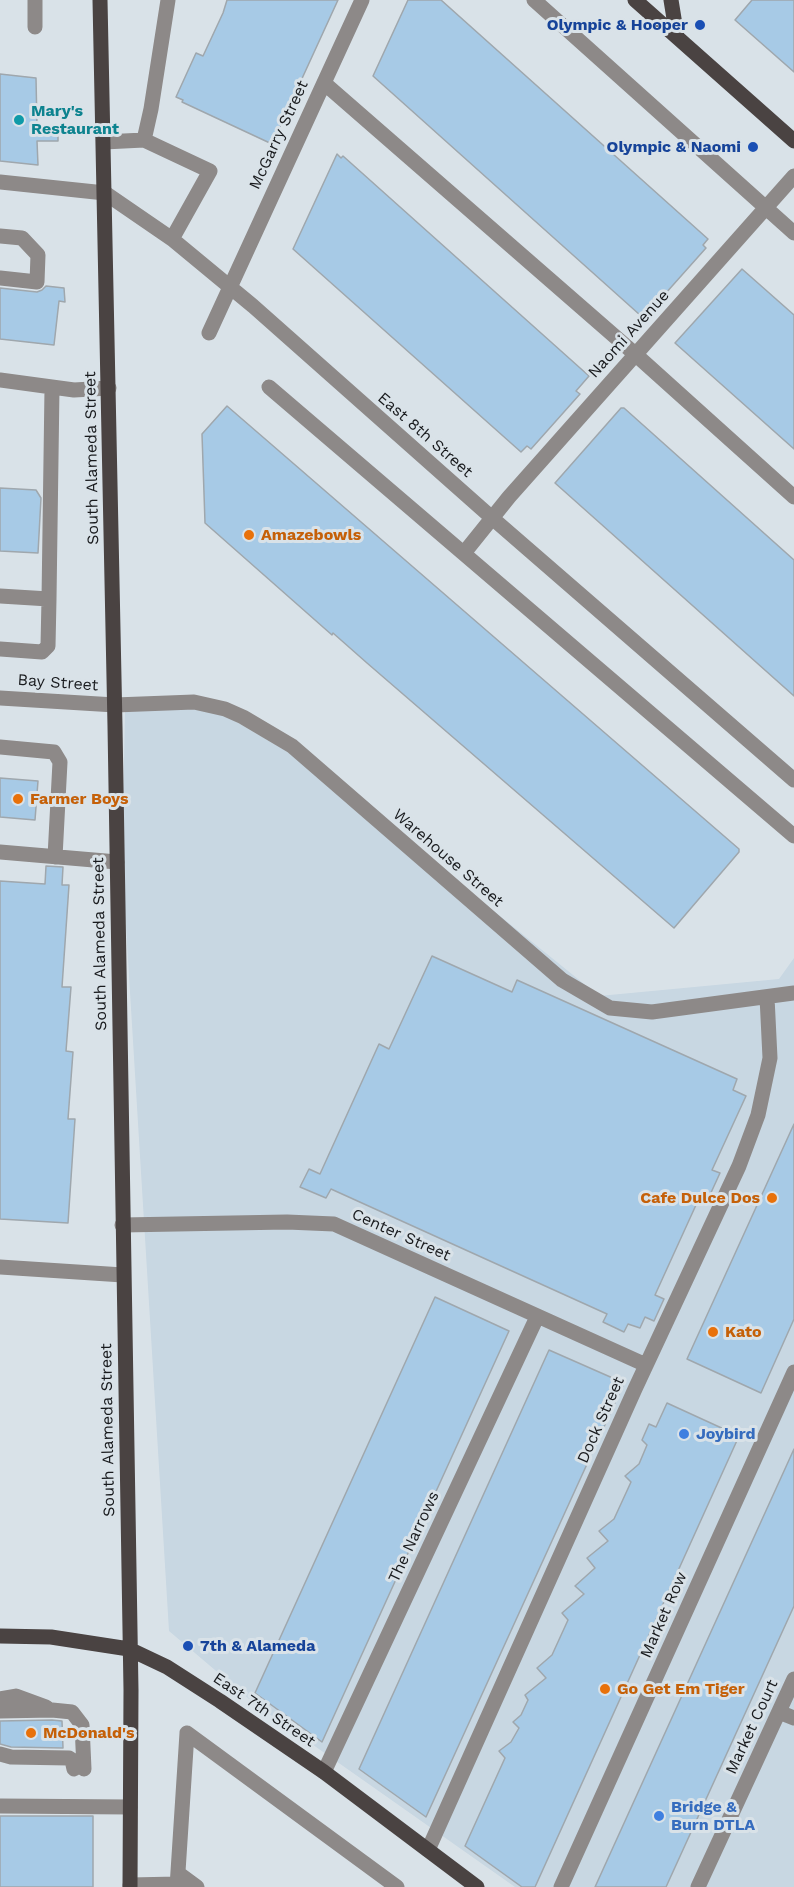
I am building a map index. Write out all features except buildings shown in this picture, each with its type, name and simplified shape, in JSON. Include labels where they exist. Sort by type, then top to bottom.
[{"type":"main road","name":"South Alameda Street","points":[[100,0],[115,705],[129,1649],[130,1886]]},
{"type":"main road","points":[[635,0],[794,141]]},
{"type":"main road","points":[[671,0],[677,37]]},
{"type":"main road","name":"East 7th Street","points":[[0,1636],[51,1637],[129,1649],[167,1668],[220,1701],[324,1773],[477,1887]]},
{"type":"street","points":[[34,0],[35,27]]},
{"type":"street","points":[[144,140],[152,109],[168,0]]},
{"type":"street","name":"McGarry Street","points":[[209,333],[362,0]]},
{"type":"street","points":[[534,0],[794,233]]},
{"type":"street","points":[[324,82],[635,354],[794,497]]},
{"type":"street","points":[[104,142],[144,140],[210,171],[172,239]]},
{"type":"street","name":"Naomi Avenue","points":[[464,553],[491,517],[794,176]]},
{"type":"street","name":"East 8th Street","points":[[0,182],[105,193],[172,239],[229,286],[794,780]]},
{"type":"street","points":[[0,236],[22,238],[38,255],[37,282],[0,278]]},
{"type":"street","points":[[0,380],[74,390],[109,388]]},
{"type":"street","points":[[269,387],[794,836]]},
{"type":"street","points":[[0,649],[42,652],[48,646],[52,388]]},
{"type":"street","points":[[0,596],[49,599]]},
{"type":"street","name":"Bay Street","points":[[0,698],[115,705]]},
{"type":"street","name":"Warehouse Street","points":[[115,705],[194,702],[225,709],[268,731],[292,746],[562,980],[609,1008],[652,1012],[794,993]]},
{"type":"street","points":[[0,747],[54,752],[60,762],[55,857]]},
{"type":"street","points":[[0,852],[117,862]]},
{"type":"street","name":"Dock Street","points":[[428,1850],[646,1365],[729,1190],[758,1115],[770,1058],[767,997]]},
{"type":"street","name":"Center Street","points":[[122,1225],[278,1222],[334,1224],[646,1365]]},
{"type":"street","points":[[0,1267],[123,1275]]},
{"type":"street","name":"The Narrows","points":[[324,1773],[537,1317]]},
{"type":"street","name":"Market Row","points":[[561,1887],[794,1372]]},
{"type":"street","name":"Market Court","points":[[698,1887],[794,1679]]},
{"type":"street","points":[[0,1699],[16,1696],[39,1703],[52,1710]]},
{"type":"street","points":[[0,1711],[72,1712],[82,1725],[79,1769],[69,1758],[11,1757],[0,1754]]},
{"type":"street","points":[[779,1712],[794,1718]]},
{"type":"street","points":[[178,1882],[187,1733],[397,1887]]},
{"type":"street","points":[[0,1806],[130,1807]]},
{"type":"street","points":[[130,1886],[178,1882],[197,1887]]},
{"type":"shaded area","points":[[192,708],[225,715],[288,752],[474,895],[599,996],[779,979],[794,958],[794,1887],[515,1887],[255,1704],[169,1631],[122,861],[125,711]]},
{"type":"place","name":"Olympic & Hooper","points":[[700,25]]},
{"type":"place","name":"Mary's Restaurant","points":[[19,120]]},
{"type":"place","name":"Olympic & Naomi","points":[[753,147]]},
{"type":"place","name":"Amazebowls","points":[[249,535]]},
{"type":"place","name":"Farmer Boys","points":[[18,799]]},
{"type":"place","name":"Cafe Dulce Dos","points":[[772,1198]]},
{"type":"place","name":"Kato","points":[[713,1332]]},
{"type":"place","name":"Joybird","points":[[684,1434]]},
{"type":"place","name":"7th & Alameda","points":[[188,1646]]},
{"type":"place","name":"Go Get Em Tiger","points":[[605,1689]]},
{"type":"place","name":"McDonald's","points":[[31,1733]]},
{"type":"place","name":"Bridge & Burn DTLA","points":[[659,1816]]}]
